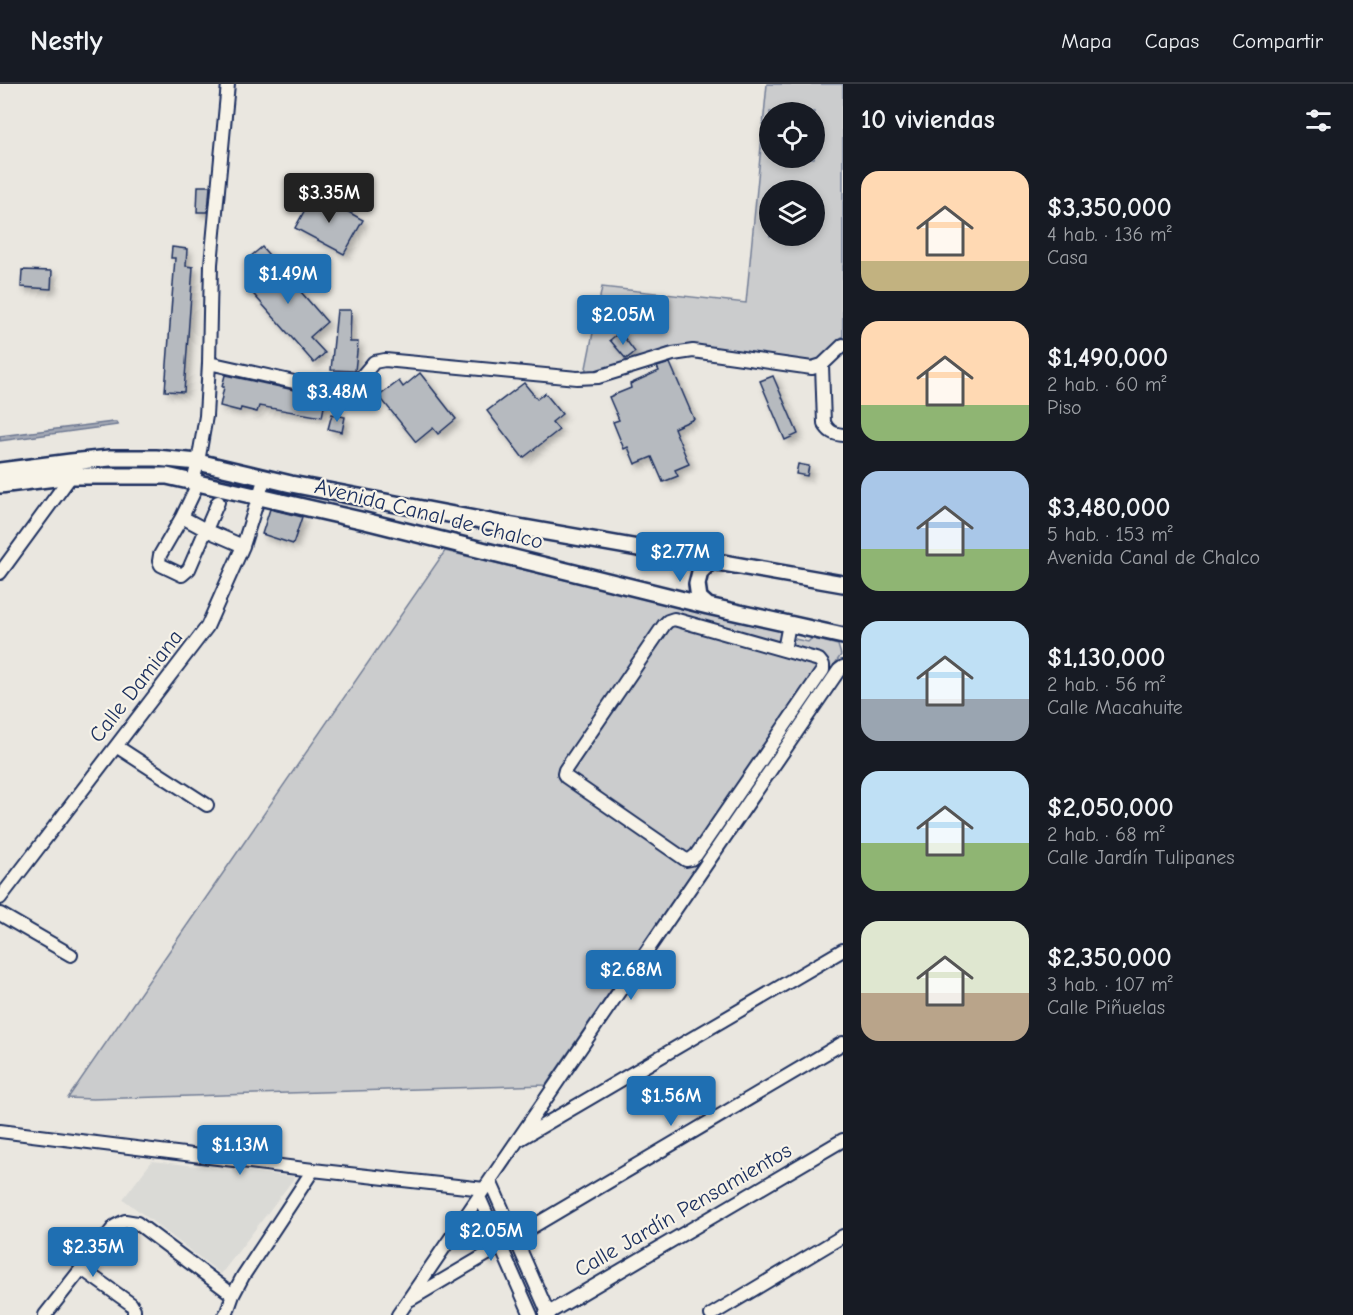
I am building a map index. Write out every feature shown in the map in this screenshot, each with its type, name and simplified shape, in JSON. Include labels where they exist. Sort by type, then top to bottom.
[{"type":"main road","name":"Avenida Canal de Chalco","points":[[0,485],[110,458],[156,458],[198,462],[291,484],[496,523],[843,584]]},
{"type":"main road","name":"Avenida Canal de Chalco","points":[[0,471],[71,469],[167,476],[194,487],[258,496],[708,606],[843,636]]},
{"type":"main road","points":[[708,606],[699,598],[697,584],[700,572],[711,561]]},
{"type":"street","points":[[218,502],[186,573],[182,575],[161,565],[160,555],[182,517],[194,487],[206,416],[211,264],[228,84]]},
{"type":"street","points":[[209,363],[321,388],[340,390],[352,388],[374,362],[385,360],[577,378],[598,377],[673,354],[693,351],[812,368],[822,364],[843,345]]},
{"type":"street","points":[[822,364],[824,423],[834,434],[843,435]]},
{"type":"street","points":[[0,573],[71,469]]},
{"type":"street","name":"Calle Damiana","points":[[0,898],[207,627],[243,546],[265,477]]},
{"type":"street","points":[[182,517],[243,546]]},
{"type":"street","points":[[0,553],[13,554]]},
{"type":"street","points":[[674,619],[784,650],[819,660],[823,664],[823,670],[692,859],[686,860],[564,774],[668,621],[674,619]]},
{"type":"street","points":[[784,650],[789,624]]},
{"type":"street","points":[[398,1315],[843,667]]},
{"type":"street","points":[[116,746],[207,805]]},
{"type":"street","points":[[0,914],[71,956]]},
{"type":"street","points":[[518,1140],[843,950]]},
{"type":"street","points":[[515,1237],[843,1043]]},
{"type":"street","points":[[1,1133],[484,1189]]},
{"type":"street","name":"Calle Jardín Pensamientos","points":[[547,1314],[843,1140]]},
{"type":"street","points":[[225,1315],[232,1295],[243,1276],[313,1170]]},
{"type":"street","points":[[484,1189],[515,1237],[547,1314]]},
{"type":"street","points":[[484,1189],[501,1246],[531,1315]]},
{"type":"street","points":[[45,1315],[115,1226],[125,1221],[137,1223],[232,1295]]},
{"type":"street","points":[[711,1315],[843,1236]]},
{"type":"street","points":[[407,1301],[501,1246]]},
{"type":"street","points":[[82,1269],[131,1304],[134,1315]]},
{"type":"shaded area","points":[[767,84],[843,84],[843,336],[820,360],[811,361],[683,346],[668,348],[627,364],[585,373],[602,287],[746,303],[759,167],[825,168],[825,102],[765,102]]},
{"type":"shaded area","points":[[116,422],[118,425],[0,441],[0,436]]},
{"type":"shaded area","points":[[445,551],[780,631],[782,636],[808,642],[814,639],[838,645],[841,655],[546,1085],[68,1098]]},
{"type":"shaded area","points":[[152,1161],[295,1177],[221,1274],[123,1199]]},
{"type":"building","points":[[198,186],[210,186],[208,212],[197,212]]},
{"type":"building","points":[[314,193],[363,220],[344,254],[295,228]]},
{"type":"building","points":[[172,247],[187,249],[186,266],[193,267],[184,392],[165,391],[175,258],[171,258]]},
{"type":"building","points":[[262,247],[327,322],[310,337],[325,353],[314,363],[248,288],[265,273],[251,256]]},
{"type":"building","points":[[22,270],[52,271],[51,289],[21,287]]},
{"type":"building","points":[[337,310],[351,310],[350,342],[358,342],[355,371],[331,370]]},
{"type":"building","points":[[620,332],[635,352],[626,359],[610,340]]},
{"type":"building","points":[[670,363],[694,419],[674,428],[689,464],[675,470],[678,476],[663,482],[652,457],[635,464],[628,447],[624,449],[613,422],[619,420],[609,397],[631,388],[630,384],[659,371],[657,367]]},
{"type":"building","points":[[420,373],[456,419],[438,434],[433,428],[416,442],[379,396],[399,381],[403,387]]},
{"type":"building","points":[[225,375],[326,397],[322,417],[259,406],[257,412],[220,406]]},
{"type":"building","points":[[773,376],[798,434],[785,440],[760,381]]},
{"type":"building","points":[[524,383],[537,399],[545,393],[562,414],[552,422],[559,430],[523,458],[487,411]]},
{"type":"building","points":[[332,414],[345,417],[342,432],[328,429]]},
{"type":"building","points":[[798,464],[809,466],[807,476],[796,474]]},
{"type":"building","points":[[270,509],[302,517],[293,544],[262,534]]}]
